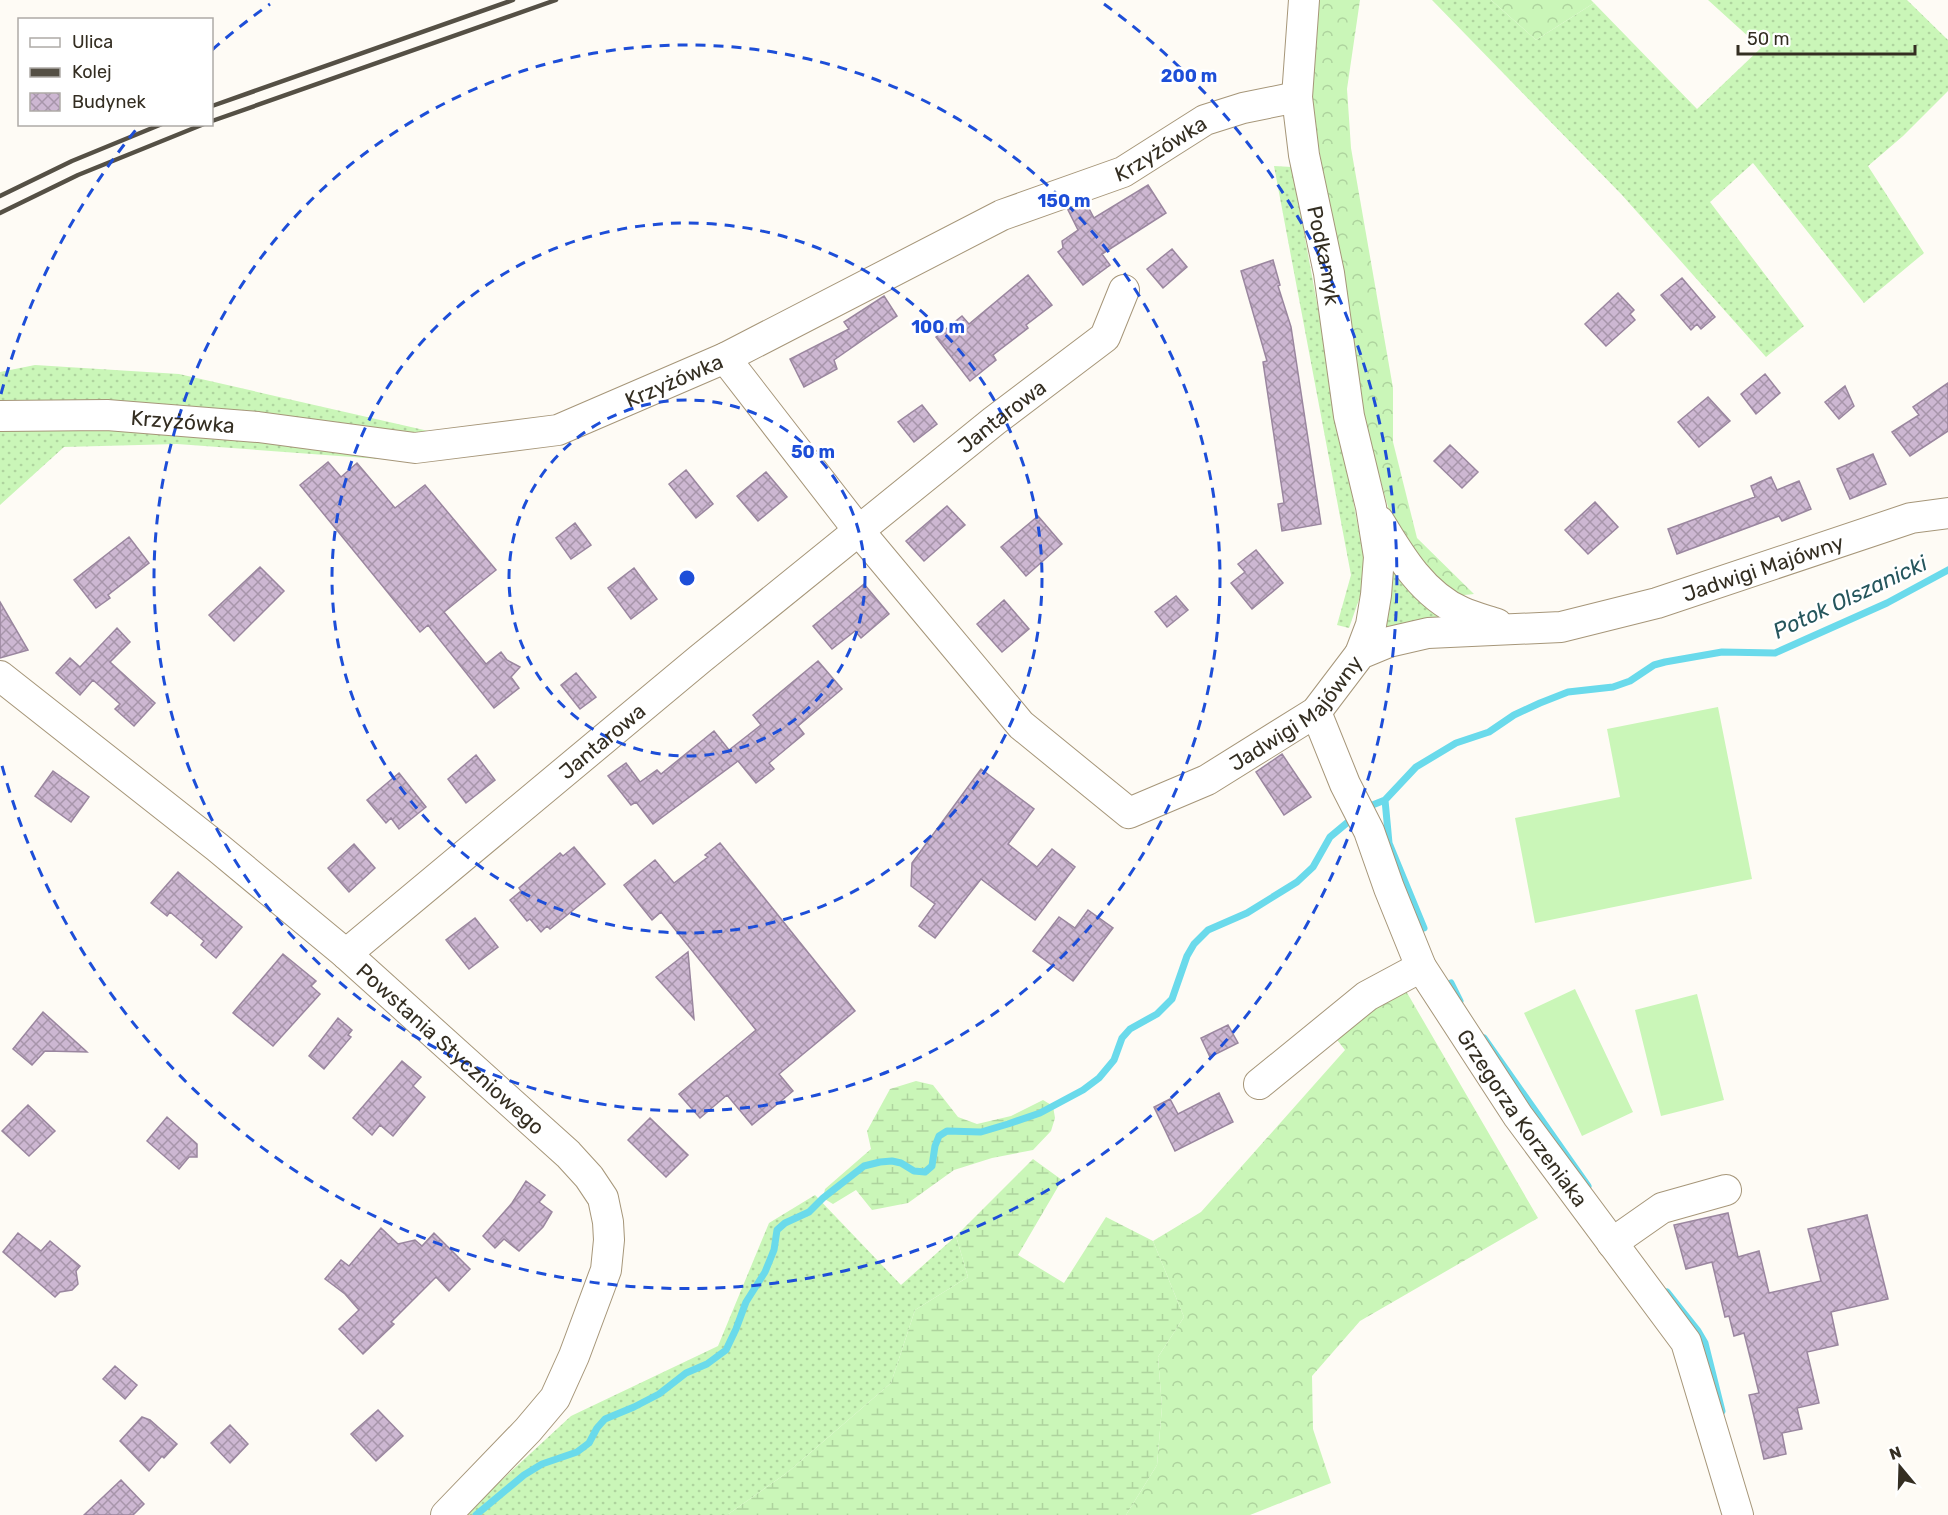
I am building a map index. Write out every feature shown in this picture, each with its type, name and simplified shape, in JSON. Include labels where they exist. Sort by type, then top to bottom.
[{"type":"street","name":"Podkamyk","points":[[1304,0],[1297,97],[1304,155],[1329,273],[1349,417],[1371,507],[1379,557],[1371,625],[1360,654]]},
{"type":"street","name":"Krzyżówka","points":[[0,416],[107,415],[258,427],[415,448],[558,430],[725,358],[1002,215],[1123,172],[1205,120],[1243,108],[1297,97]]},
{"type":"street","name":"Jantarowa","points":[[345,954],[700,659],[994,421],[1105,337],[1124,290]]},
{"type":"street","points":[[725,358],[859,531]]},
{"type":"street","name":"Podkamyk","points":[[1371,507],[1399,555],[1429,591],[1461,612],[1514,629]]},
{"type":"street","name":"Jadwigi Majówny","points":[[859,531],[1021,725],[1129,813],[1207,780],[1316,712],[1360,654],[1389,642],[1428,633],[1561,627],[1657,603],[1911,518],[1948,513]]},
{"type":"street","name":"Powstania Styczniowego","points":[[0,676],[217,847],[345,954],[568,1154],[590,1177],[603,1198],[609,1240],[606,1270],[574,1356],[555,1398],[528,1430],[446,1515]]},
{"type":"street","name":"Grzegorza Korzeniaka","points":[[1316,712],[1345,783],[1369,831],[1421,967],[1518,1116],[1686,1342],[1738,1515]]},
{"type":"street","points":[[1259,1084],[1367,996],[1421,967]]},
{"type":"street","points":[[1612,1243],[1662,1208],[1726,1190]]},
{"type":"green space","points":[[1313,0],[1360,0],[1347,89],[1351,148],[1393,388],[1393,442],[1417,538],[1474,594],[1455,596],[1399,546],[1361,411],[1343,278],[1309,96]]},
{"type":"green space","points":[[1432,0],[1491,0],[1536,40],[1594,3],[1697,109],[1761,48],[1708,0],[1907,0],[1948,40],[1948,91],[1903,136],[1868,166],[1924,253],[1864,303],[1753,163],[1710,202],[1804,326],[1766,357],[1622,195]]},
{"type":"green space","points":[[1491,0],[1591,0],[1594,3],[1536,40]]},
{"type":"green space","points":[[1274,166],[1292,167],[1363,554],[1363,588],[1349,628],[1337,625],[1351,575]]},
{"type":"green space","points":[[35,365],[179,374],[468,440],[0,410],[0,372]]},
{"type":"green space","points":[[96,419],[420,462],[177,444],[64,447],[0,505],[0,423]]},
{"type":"green space","points":[[1380,549],[1469,622],[1383,633]]},
{"type":"green space","points":[[1718,707],[1752,879],[1535,923],[1515,818],[1620,797],[1607,729]]},
{"type":"green space","points":[[1575,989],[1633,1112],[1582,1136],[1524,1013]]},
{"type":"green space","points":[[1406,991],[1538,1218],[1360,1321],[1312,1376],[1313,1429],[1331,1483],[1250,1515],[1126,1515],[1157,1465],[1162,1407],[1158,1357],[1184,1317],[1153,1241],[1201,1212],[1345,1050],[1334,1036],[1386,996]]},
{"type":"green space","points":[[1697,994],[1724,1100],[1661,1116],[1635,1010]]},
{"type":"green space","points":[[916,1081],[933,1085],[958,1117],[977,1124],[1011,1116],[1043,1100],[1053,1106],[1055,1118],[1051,1131],[1033,1150],[992,1158],[954,1170],[908,1203],[872,1210],[856,1190],[833,1204],[823,1198],[825,1189],[871,1149],[867,1131],[890,1089]]},
{"type":"green space","points":[[1033,1159],[1062,1180],[1018,1255],[1064,1283],[1106,1217],[1153,1241],[1184,1317],[1158,1357],[1162,1407],[1157,1465],[1126,1515],[727,1515],[788,1472],[891,1383],[915,1310],[968,1277],[956,1236]]},
{"type":"green space","points":[[815,1195],[901,1285],[956,1236],[968,1277],[915,1310],[891,1383],[788,1472],[727,1515],[464,1515],[571,1416],[718,1346],[769,1223]]},
{"type":"building","points":[[1148,185],[1166,213],[1102,254],[1110,265],[1083,285],[1058,252],[1063,248],[1062,241],[1078,230],[1068,210],[1086,203],[1094,218]]},
{"type":"building","points":[[1172,249],[1187,267],[1163,288],[1147,269]]},
{"type":"building","points":[[1273,260],[1280,285],[1278,286],[1291,327],[1321,524],[1282,531],[1278,504],[1284,503],[1263,362],[1267,361],[1241,271]]},
{"type":"building","points":[[1028,275],[1052,305],[1026,325],[1028,328],[993,355],[996,360],[970,381],[936,337],[962,316],[969,324]]},
{"type":"building","points":[[1682,278],[1715,317],[1701,329],[1697,324],[1691,330],[1661,295]]},
{"type":"building","points":[[1618,293],[1634,310],[1630,314],[1635,320],[1606,346],[1585,324]]},
{"type":"building","points":[[884,296],[897,316],[834,360],[837,369],[804,387],[790,359],[849,329],[844,322]]},
{"type":"building","points":[[1765,374],[1780,393],[1756,414],[1741,394]]},
{"type":"building","points":[[1948,383],[1948,431],[1910,456],[1892,432],[1919,415],[1913,407]]},
{"type":"building","points":[[1845,386],[1854,406],[1839,419],[1825,402]]},
{"type":"building","points":[[1708,397],[1730,421],[1699,447],[1678,422]]},
{"type":"building","points":[[922,405],[937,424],[914,442],[898,422]]},
{"type":"building","points":[[1450,445],[1478,472],[1462,488],[1434,461]]},
{"type":"building","points":[[1873,454],[1886,484],[1850,499],[1837,469]]},
{"type":"building","points":[[328,462],[341,477],[357,463],[395,508],[425,485],[496,570],[444,612],[486,664],[501,652],[507,660],[520,667],[511,677],[519,688],[494,708],[428,625],[420,632],[300,485]]},
{"type":"building","points":[[686,470],[713,504],[696,518],[669,484]]},
{"type":"building","points":[[766,472],[787,497],[758,521],[737,496]]},
{"type":"building","points":[[1771,477],[1777,490],[1799,481],[1811,509],[1782,521],[1779,516],[1677,554],[1668,529],[1755,497],[1751,486]]},
{"type":"building","points":[[1595,502],[1618,527],[1588,554],[1565,530]]},
{"type":"building","points":[[947,506],[965,525],[924,561],[906,541]]},
{"type":"building","points":[[1038,516],[1062,544],[1026,576],[1001,547]]},
{"type":"building","points":[[575,523],[591,545],[571,559],[556,538]]},
{"type":"building","points":[[129,537],[149,563],[108,595],[110,598],[96,608],[74,580]]},
{"type":"building","points":[[1256,550],[1283,583],[1252,609],[1231,583],[1245,572],[1238,564]]},
{"type":"building","points":[[260,567],[284,591],[234,641],[209,615]]},
{"type":"building","points":[[634,568],[657,599],[631,619],[608,588]]},
{"type":"building","points":[[864,584],[889,614],[861,638],[855,631],[832,649],[813,626]]},
{"type":"building","points":[[1176,596],[1188,610],[1167,627],[1155,612]]},
{"type":"building","points":[[1004,600],[1029,629],[1002,652],[977,624]]},
{"type":"building","points":[[0,602],[28,650],[0,658]]},
{"type":"building","points":[[117,628],[130,642],[110,662],[155,703],[134,726],[115,709],[120,704],[93,680],[80,695],[56,673],[70,658],[80,667]]},
{"type":"building","points":[[818,661],[842,689],[798,726],[804,734],[769,763],[774,769],[756,783],[738,761],[653,824],[636,802],[631,805],[608,776],[626,763],[640,782],[657,770],[661,774],[714,731],[729,750],[761,725],[753,715]]},
{"type":"building","points":[[576,673],[596,697],[580,709],[561,685]]},
{"type":"building","points":[[1282,754],[1311,797],[1284,815],[1256,772]]},
{"type":"building","points":[[476,755],[495,780],[466,803],[448,779]]},
{"type":"building","points":[[981,769],[1034,809],[1008,844],[1037,867],[1052,849],[1075,867],[1035,920],[981,879],[935,938],[919,926],[935,904],[911,886],[912,863]]},
{"type":"building","points":[[53,771],[89,797],[71,822],[35,796]]},
{"type":"building","points":[[399,773],[426,807],[399,829],[391,818],[386,823],[367,800]]},
{"type":"building","points":[[720,843],[855,1011],[779,1074],[793,1091],[752,1125],[727,1095],[700,1118],[679,1094],[756,1030],[661,912],[652,920],[624,885],[655,860],[674,883],[708,857],[705,855]]},
{"type":"building","points":[[354,844],[375,868],[349,892],[328,868]]},
{"type":"building","points":[[574,847],[605,884],[550,929],[547,926],[541,932],[530,919],[527,921],[510,900],[521,891],[519,888],[560,853],[563,856]]},
{"type":"building","points":[[178,872],[242,927],[216,958],[201,945],[204,941],[170,912],[167,916],[151,903]]},
{"type":"building","points":[[1088,910],[1113,928],[1073,981],[1033,951],[1059,917],[1075,928]]},
{"type":"building","points":[[475,918],[498,947],[469,969],[446,940]]},
{"type":"building","points":[[688,952],[694,1019],[656,977]]},
{"type":"building","points":[[283,954],[316,981],[311,986],[320,994],[273,1046],[233,1013]]},
{"type":"building","points":[[43,1012],[87,1052],[45,1051],[32,1065],[13,1049]]},
{"type":"building","points":[[338,1018],[352,1030],[348,1035],[351,1037],[324,1069],[309,1056]]},
{"type":"building","points":[[1228,1025],[1238,1043],[1210,1057],[1201,1038]]},
{"type":"building","points":[[402,1061],[421,1077],[413,1086],[425,1097],[393,1136],[380,1125],[372,1135],[353,1118]]},
{"type":"building","points":[[1219,1093],[1233,1122],[1175,1151],[1154,1107],[1170,1099],[1178,1114]]},
{"type":"building","points":[[28,1105],[55,1131],[29,1156],[2,1131]]},
{"type":"building","points":[[167,1117],[197,1144],[197,1157],[189,1157],[179,1169],[147,1141]]},
{"type":"building","points":[[650,1118],[688,1155],[666,1177],[628,1140]]},
{"type":"building","points":[[526,1181],[545,1195],[539,1202],[552,1212],[543,1227],[519,1251],[504,1239],[495,1248],[483,1236],[512,1203]]},
{"type":"building","points":[[1728,1213],[1738,1257],[1759,1251],[1769,1293],[1821,1281],[1808,1229],[1867,1215],[1888,1299],[1831,1312],[1838,1345],[1807,1352],[1819,1403],[1797,1408],[1802,1429],[1782,1433],[1786,1454],[1764,1459],[1749,1395],[1759,1393],[1744,1333],[1734,1336],[1729,1316],[1725,1317],[1712,1262],[1686,1269],[1674,1225]]},
{"type":"building","points":[[381,1228],[398,1244],[415,1240],[422,1246],[434,1233],[470,1269],[449,1291],[436,1277],[391,1322],[394,1324],[363,1354],[339,1329],[359,1310],[345,1294],[325,1279],[341,1260],[349,1266]]},
{"type":"building","points":[[18,1233],[41,1251],[50,1241],[80,1266],[76,1271],[78,1284],[72,1290],[60,1292],[55,1297],[3,1252]]},
{"type":"building","points":[[115,1366],[137,1385],[125,1399],[103,1379]]},
{"type":"building","points":[[378,1410],[403,1436],[376,1461],[351,1434]]},
{"type":"building","points":[[142,1417],[150,1420],[177,1444],[149,1471],[120,1441]]},
{"type":"building","points":[[230,1425],[248,1444],[230,1463],[211,1443]]},
{"type":"building","points":[[121,1480],[144,1504],[133,1515],[84,1515]]},
{"type":"waterway","name":"Potok Olszanicki","points":[[1365,808],[1385,800],[1416,767],[1456,743],[1489,732],[1514,715],[1540,703],[1568,692],[1613,687],[1630,681],[1654,665],[1665,662],[1722,652],[1775,653],[1887,603],[1948,570]]},
{"type":"waterway","points":[[1385,800],[1389,843],[1424,928]]},
{"type":"waterway","name":"Potok Olszanicki","points":[[476,1515],[524,1475],[542,1464],[577,1452],[589,1443],[605,1419],[659,1394],[686,1373],[707,1364],[726,1350],[746,1302],[765,1272],[774,1250],[777,1230],[785,1223],[809,1212],[864,1166],[892,1161],[901,1163],[914,1171],[925,1172],[932,1166],[939,1136],[947,1131],[981,1132],[1040,1113],[1083,1090],[1099,1078],[1114,1060],[1122,1038],[1130,1029],[1157,1014],[1172,999],[1187,956],[1194,944],[1208,930],[1247,913],[1297,882],[1313,867],[1330,837],[1354,817]]},
{"type":"waterway","points":[[1451,983],[1460,1001]]},
{"type":"waterway","points":[[1484,1038],[1588,1186]]},
{"type":"waterway","points":[[1667,1292],[1705,1343],[1722,1411]]},
{"type":"railway","points":[[213,106],[513,0]]},
{"type":"railway","points":[[213,121],[556,0]]},
{"type":"railway","points":[[0,196],[72,161],[157,126]]},
{"type":"railway","points":[[0,213],[78,175],[199,126]]}]
